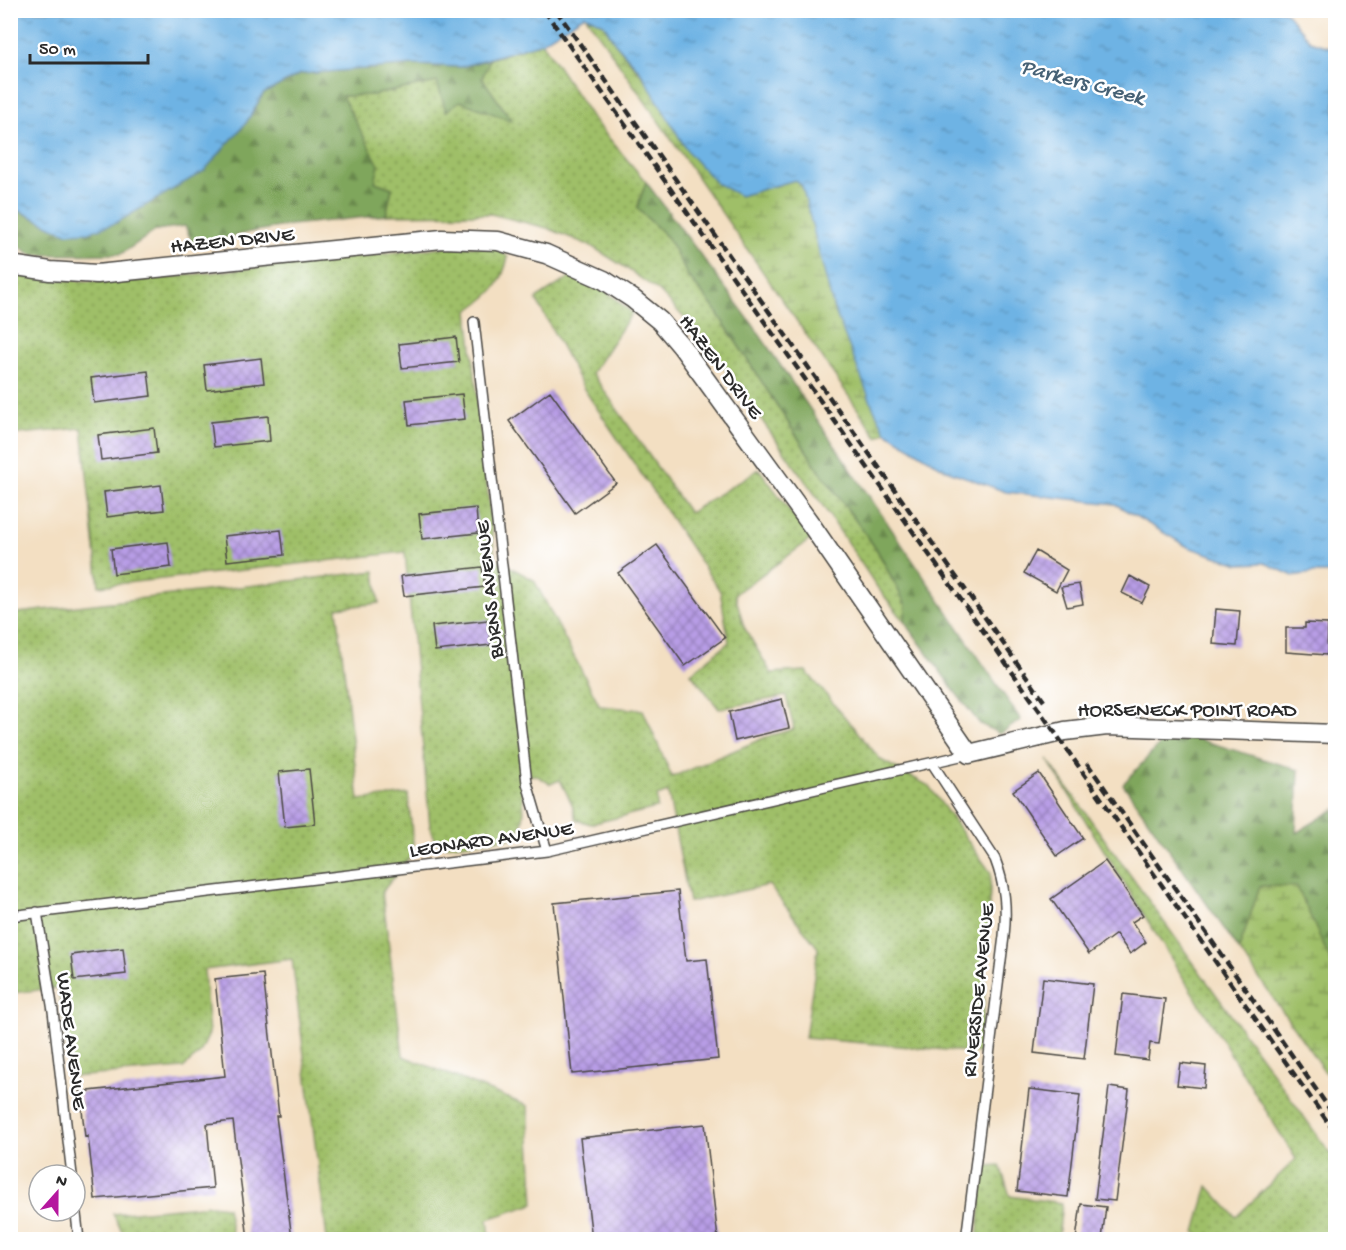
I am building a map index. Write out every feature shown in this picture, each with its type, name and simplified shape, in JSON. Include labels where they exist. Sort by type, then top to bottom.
[{"type":"street","name":"HAZEN DRIVE","points":[[10,265],[50,271],[97,274],[442,239],[471,239],[498,241],[546,254],[604,280],[633,298],[660,321],[682,346],[819,536],[969,754]]},
{"type":"street","name":"HORSENECK POINT ROAD","points":[[969,754],[1065,731],[1107,726],[1335,734]]},
{"type":"lane","name":"BURNS AVENUE","points":[[474,322],[527,783],[547,851]]},
{"type":"lane","name":"LEONARD AVENUE","points":[[10,916],[547,851],[969,754]]},
{"type":"lane","name":"RIVERSIDE AVENUE","points":[[932,763],[994,859],[1002,875],[1006,902],[1004,936],[966,1239]]},
{"type":"lane","name":"WADE AVENUE","points":[[37,912],[53,1011],[71,1163]]},
{"type":"lane","points":[[77,1223],[79,1239]]},
{"type":"green space","points":[[585,15],[604,24],[615,43],[740,196],[795,180],[802,186],[859,370],[873,407],[886,432],[877,437]]},
{"type":"green space","points":[[542,42],[592,118],[646,182],[637,208],[668,238],[688,276],[714,308],[815,464],[877,550],[906,605],[905,622],[877,587],[819,500],[702,337],[660,292],[591,246],[547,228],[491,214],[386,215],[392,188],[375,182],[342,96],[373,95],[437,82],[460,101],[511,120],[482,78],[490,59]]},
{"type":"green space","points":[[490,59],[482,78],[512,121],[460,101],[446,111],[437,82],[373,95],[342,96],[379,165],[375,182],[392,188],[386,215],[291,225],[194,246],[185,226],[157,230],[121,254],[32,255],[11,241],[10,207],[66,233],[116,223],[156,199],[235,135],[246,123],[263,94],[300,74],[414,65],[461,67]]},
{"type":"green space","points":[[646,182],[753,325],[1021,720],[1000,734],[980,724],[905,622],[906,605],[877,550],[815,464],[714,308],[688,276],[668,238],[637,208]]},
{"type":"green space","points":[[454,246],[494,247],[508,257],[499,283],[483,300],[468,311],[495,559],[534,580],[600,706],[643,710],[672,777],[766,737],[794,729],[786,696],[719,709],[691,673],[729,642],[720,591],[584,389],[536,299],[573,275],[605,290],[632,313],[592,373],[689,513],[759,469],[811,539],[735,594],[744,627],[771,673],[806,671],[881,760],[929,786],[991,873],[981,1053],[805,1038],[818,948],[769,885],[689,902],[668,792],[657,796],[657,808],[591,824],[576,820],[572,804],[560,780],[550,784],[536,775],[521,776],[523,817],[519,831],[513,838],[445,846],[435,841],[430,826],[405,552],[99,586],[82,428],[11,435],[11,274],[78,281],[145,280]]},
{"type":"green space","points":[[375,571],[379,603],[337,608],[359,800],[408,794],[414,852],[382,892],[403,1056],[528,1106],[534,1204],[488,1219],[490,1239],[327,1239],[292,959],[204,970],[209,1034],[200,1053],[183,1068],[72,1077],[58,988],[11,993],[10,614]]},
{"type":"green space","points":[[1172,731],[1299,770],[1296,833],[1335,809],[1335,971],[1297,887],[1260,886],[1239,950],[1123,784]]},
{"type":"green space","points":[[1047,759],[1335,1160],[1335,1239],[1204,1239],[1195,1232],[1208,1186],[1236,1217],[1296,1159]]},
{"type":"green space","points":[[1260,886],[1297,887],[1335,971],[1335,1086],[1239,950]]},
{"type":"green space","points":[[1000,1165],[1010,1196],[1062,1203],[1058,1239],[977,1239],[985,1166]]},
{"type":"green space","points":[[211,1205],[227,1207],[233,1239],[126,1239],[113,1214]]},
{"type":"water","name":"Parkers Creek","points":[[1279,10],[1286,12],[1310,41],[1335,49],[1336,573],[1293,576],[1265,563],[1239,564],[1188,547],[1115,504],[1006,492],[946,470],[886,432],[873,407],[833,306],[802,186],[795,180],[740,196],[716,183],[688,152],[640,71],[615,43],[604,24],[585,15],[542,42],[461,67],[414,65],[300,74],[263,94],[246,123],[204,171],[116,223],[90,232],[66,233],[11,207],[11,11]]},
{"type":"building","points":[[456,337],[459,362],[402,368],[399,344]]},
{"type":"building","points":[[261,358],[264,383],[207,390],[204,365]]},
{"type":"building","points":[[148,371],[151,396],[94,403],[91,378]]},
{"type":"building","points":[[550,391],[616,483],[575,513],[509,421]]},
{"type":"building","points":[[462,394],[465,419],[409,425],[406,400]]},
{"type":"building","points":[[268,416],[270,441],[214,447],[211,422]]},
{"type":"building","points":[[154,428],[157,453],[101,460],[98,435]]},
{"type":"building","points":[[161,485],[164,510],[107,517],[104,492]]},
{"type":"building","points":[[476,508],[478,533],[422,539],[419,514]]},
{"type":"building","points":[[281,530],[284,555],[227,561],[224,536]]},
{"type":"building","points":[[168,542],[171,567],[114,574],[111,549]]},
{"type":"building","points":[[657,545],[725,638],[685,666],[618,573]]},
{"type":"building","points":[[1036,551],[1067,570],[1056,591],[1024,573]]},
{"type":"building","points":[[482,567],[485,587],[404,596],[401,576]]},
{"type":"building","points":[[1130,576],[1150,587],[1142,603],[1122,593]]},
{"type":"building","points":[[1079,584],[1083,604],[1067,607],[1061,587]]},
{"type":"building","points":[[1216,609],[1240,611],[1237,646],[1213,644]]},
{"type":"building","points":[[488,620],[491,645],[435,651],[432,626]]},
{"type":"building","points":[[1305,623],[1328,624],[1327,655],[1286,652],[1286,628],[1305,628]]},
{"type":"building","points":[[782,699],[789,728],[735,741],[729,712]]},
{"type":"building","points":[[309,769],[315,824],[285,827],[279,772]]},
{"type":"building","points":[[1039,773],[1083,838],[1057,856],[1013,791]]},
{"type":"building","points":[[1105,861],[1143,915],[1132,922],[1146,942],[1130,954],[1116,934],[1089,954],[1051,899]]},
{"type":"building","points":[[678,891],[686,961],[707,959],[718,1059],[572,1074],[554,903]]},
{"type":"building","points":[[123,948],[126,974],[74,980],[71,955]]},
{"type":"building","points":[[263,974],[279,1116],[276,1116],[292,1239],[248,1239],[233,1121],[207,1124],[213,1188],[95,1199],[88,1136],[85,1137],[80,1092],[225,1076],[215,979]]},
{"type":"building","points":[[1043,978],[1093,984],[1084,1059],[1034,1053]]},
{"type":"building","points":[[1123,994],[1165,999],[1159,1044],[1150,1043],[1148,1060],[1116,1056]]},
{"type":"building","points":[[1180,1063],[1206,1066],[1204,1088],[1177,1085]]},
{"type":"building","points":[[1109,1087],[1129,1090],[1115,1201],[1095,1199]]},
{"type":"building","points":[[1029,1089],[1080,1095],[1068,1197],[1017,1191]]},
{"type":"building","points":[[705,1124],[718,1239],[592,1239],[580,1138]]},
{"type":"building","points":[[1081,1204],[1106,1207],[1102,1239],[1076,1239]]},
{"type":"railway","points":[[544,10],[1336,1134]]},
{"type":"railway","points":[[556,10],[1046,704]]},
{"type":"railway","points":[[1087,763],[1336,1118]]}]
